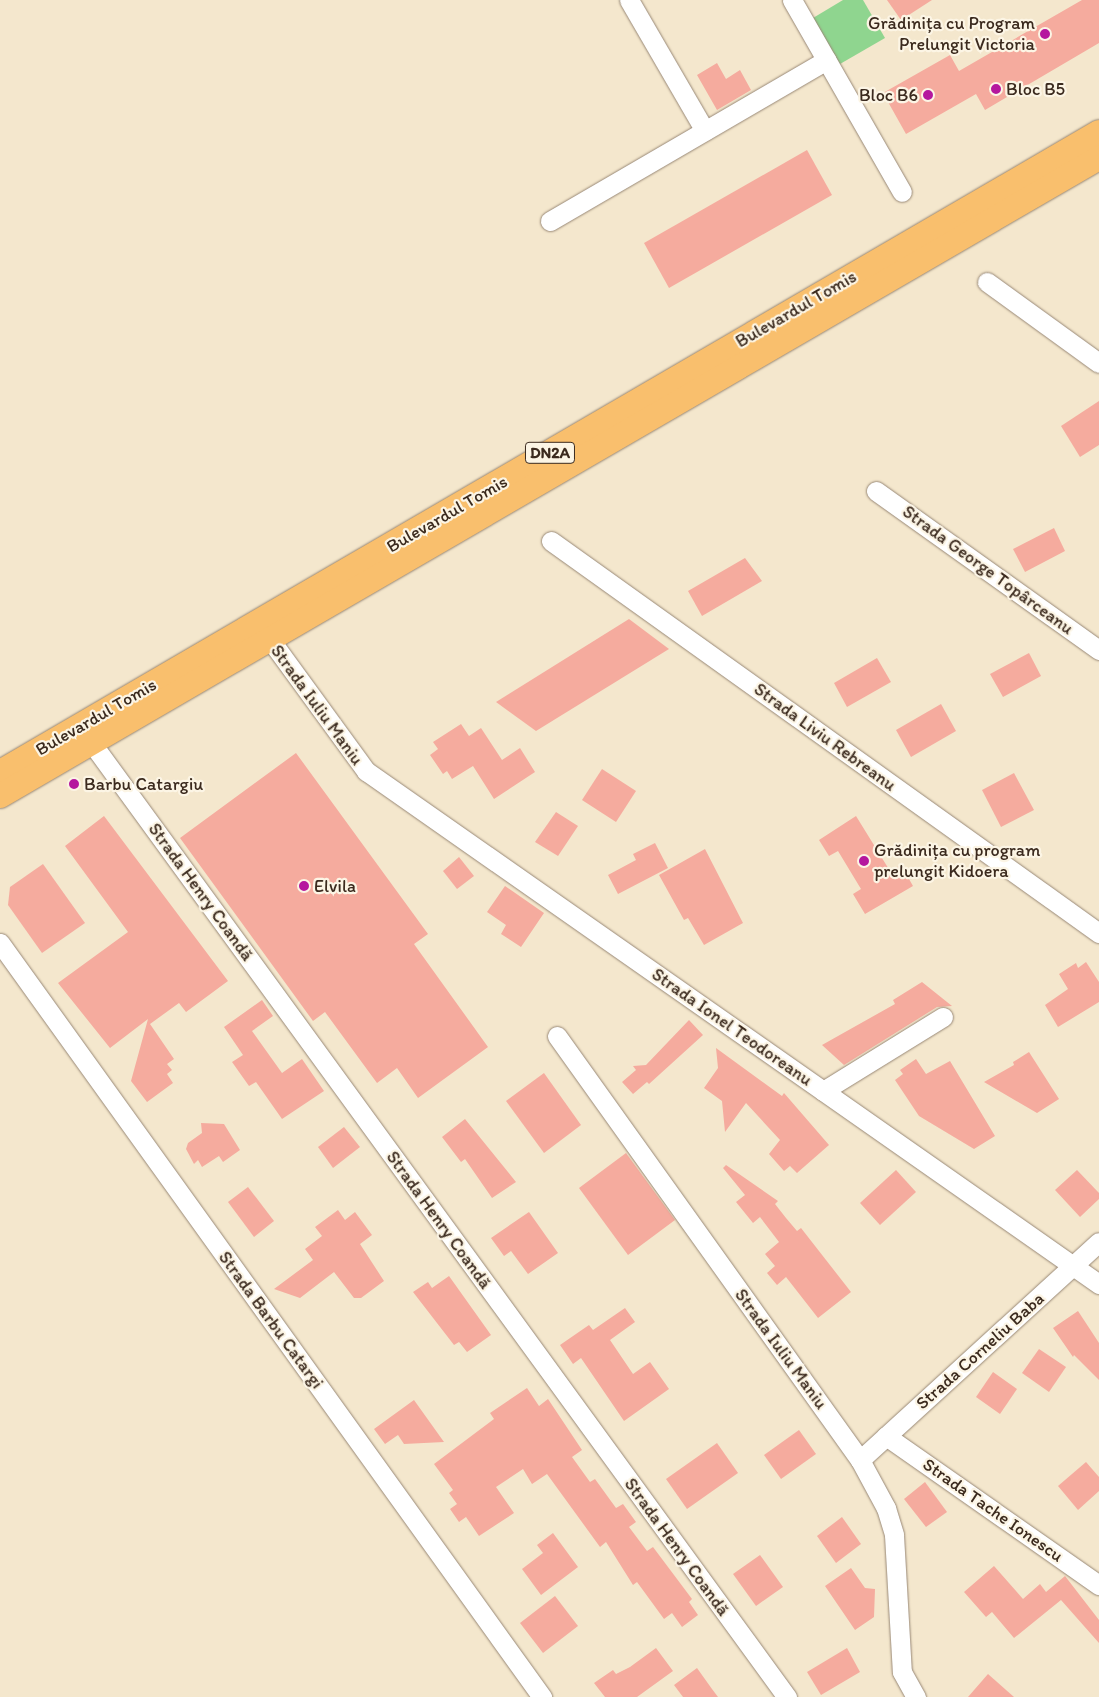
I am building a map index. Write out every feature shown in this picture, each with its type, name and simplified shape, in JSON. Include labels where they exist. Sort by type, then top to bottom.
[{"type":"main road","name":"Bulevardul Tomis","points":[[0,772],[1099,132]]},
{"type":"main road","name":"Bulevardul Tomis","points":[[0,796],[269,638],[1099,158]]},
{"type":"street","points":[[629,0],[705,131]]},
{"type":"street","points":[[792,0],[902,192]]},
{"type":"street","points":[[550,220],[827,60]]},
{"type":"street","points":[[987,282],[1099,363]]},
{"type":"street","name":"Strada George Topârceanu","points":[[876,491],[1099,650]]},
{"type":"street","name":"Strada Liviu Rebreanu","points":[[551,541],[1099,933]]},
{"type":"street","name":"Strada Iuliu Maniu","points":[[269,638],[366,771]]},
{"type":"street","name":"Strada Henry Coandă","points":[[91,742],[787,1697]]},
{"type":"street","name":"Strada Ionel Teodoreanu","points":[[366,771],[1099,1284]]},
{"type":"street","name":"Strada Barbu Catargi","points":[[0,943],[542,1697]]},
{"type":"street","points":[[823,1091],[942,1017]]},
{"type":"street","name":"Strada Iuliu Maniu","points":[[557,1036],[860,1460],[886,1508],[894,1535],[902,1672],[916,1697]]},
{"type":"street","name":"Strada Corneliu Baba","points":[[860,1460],[1099,1242]]},
{"type":"street","name":"Strada Tache Ionescu","points":[[886,1436],[1099,1585]]},
{"type":"green space","points":[[843,0],[863,0],[885,38],[840,64],[813,18]]},
{"type":"building","points":[[887,0],[932,0],[901,20]]},
{"type":"building","points":[[1082,0],[1099,0],[1099,43],[985,110],[976,94],[906,134],[883,93],[950,55],[959,71]]},
{"type":"building","points":[[717,63],[726,79],[740,70],[751,90],[717,110],[697,75]]},
{"type":"building","points":[[807,150],[832,195],[669,288],[644,243]]},
{"type":"building","points":[[1099,401],[1099,445],[1080,457],[1061,426]]},
{"type":"building","points":[[1054,528],[1065,551],[1025,572],[1013,549]]},
{"type":"building","points":[[745,558],[762,581],[702,616],[688,591]]},
{"type":"building","points":[[629,619],[669,649],[536,731],[496,702]]},
{"type":"building","points":[[1029,653],[1041,676],[1003,697],[990,674]]},
{"type":"building","points":[[877,658],[891,682],[847,707],[834,683]]},
{"type":"building","points":[[941,704],[956,731],[911,757],[896,730]]},
{"type":"building","points":[[461,724],[469,736],[481,728],[502,760],[520,748],[535,772],[494,799],[473,766],[452,779],[447,771],[443,774],[430,755],[438,749],[433,742]]},
{"type":"building","name":"Elvila","points":[[296,753],[428,934],[414,944],[488,1047],[418,1098],[397,1068],[377,1083],[325,1012],[313,1021],[180,838]]},
{"type":"building","points":[[602,769],[636,791],[616,822],[582,800]]},
{"type":"building","points":[[1014,773],[1034,810],[1001,827],[982,790]]},
{"type":"building","points":[[556,812],[578,826],[558,856],[535,842]]},
{"type":"building","points":[[104,816],[228,981],[186,1012],[179,1003],[150,1024],[174,1059],[167,1064],[172,1070],[167,1074],[173,1083],[147,1102],[131,1081],[148,1019],[110,1048],[58,983],[128,932],[65,846]]},
{"type":"building","points":[[856,816],[890,871],[901,865],[913,886],[865,914],[853,894],[861,889],[838,851],[829,856],[819,840]]},
{"type":"building","points":[[655,843],[668,868],[618,894],[608,875],[636,860],[633,854]]},
{"type":"building","points":[[705,849],[743,923],[704,945],[688,918],[684,920],[659,875]]},
{"type":"building","points":[[459,857],[474,876],[457,889],[443,871]]},
{"type":"building","points":[[43,864],[85,923],[42,953],[8,905],[10,887]]},
{"type":"building","points":[[505,886],[544,913],[521,947],[501,934],[506,925],[487,912]]},
{"type":"building","points":[[1086,962],[1099,982],[1099,1002],[1058,1027],[1045,1005],[1068,989],[1059,974],[1076,963],[1078,968]]},
{"type":"building","points":[[922,982],[952,1006],[937,1007],[844,1065],[822,1045],[895,1004],[893,1000]]},
{"type":"building","points":[[262,1000],[273,1016],[252,1031],[282,1073],[302,1059],[324,1091],[282,1119],[256,1082],[249,1086],[232,1062],[243,1055],[224,1027]]},
{"type":"building","points":[[689,1020],[703,1035],[649,1084],[647,1082],[633,1094],[622,1082],[636,1070],[633,1066],[646,1065]]},
{"type":"building","points":[[716,1048],[782,1096],[784,1093],[829,1145],[797,1173],[790,1166],[784,1171],[769,1154],[780,1140],[746,1103],[725,1132],[722,1101],[704,1088],[718,1068]]},
{"type":"building","points":[[1029,1052],[1059,1099],[1037,1113],[984,1082],[1014,1065],[1013,1062]]},
{"type":"building","points":[[916,1059],[926,1074],[950,1061],[995,1136],[974,1149],[919,1116],[895,1080],[903,1074],[900,1070]]},
{"type":"building","points":[[544,1073],[581,1125],[544,1153],[506,1101]]},
{"type":"building","points":[[465,1119],[516,1182],[492,1198],[465,1159],[461,1162],[442,1137]]},
{"type":"building","points":[[201,1123],[224,1124],[240,1150],[223,1162],[219,1156],[202,1167],[198,1160],[194,1164],[186,1149],[188,1143],[202,1133]]},
{"type":"building","points":[[344,1127],[360,1147],[333,1168],[318,1147]]},
{"type":"building","points":[[626,1153],[675,1220],[628,1255],[579,1188]]},
{"type":"building","points":[[726,1165],[778,1201],[775,1204],[786,1218],[797,1231],[801,1228],[851,1292],[818,1318],[786,1277],[777,1285],[767,1273],[775,1266],[765,1254],[779,1242],[760,1217],[753,1223],[736,1202],[745,1195],[723,1168]]},
{"type":"building","points":[[896,1170],[916,1192],[880,1225],[860,1203]]},
{"type":"building","points":[[1077,1170],[1099,1193],[1099,1199],[1080,1217],[1055,1190]]},
{"type":"building","points":[[248,1187],[274,1221],[254,1237],[228,1202]]},
{"type":"building","points":[[338,1210],[345,1220],[355,1212],[372,1235],[360,1244],[384,1281],[361,1298],[354,1298],[334,1272],[300,1298],[274,1289],[313,1260],[305,1249],[322,1236],[315,1227]]},
{"type":"building","points":[[529,1212],[558,1253],[528,1274],[511,1251],[504,1256],[491,1238]]},
{"type":"building","points":[[449,1276],[491,1335],[467,1352],[459,1342],[454,1345],[413,1292],[428,1282],[432,1288]]},
{"type":"building","points":[[625,1308],[635,1322],[610,1340],[633,1374],[650,1362],[669,1389],[624,1421],[581,1358],[573,1364],[560,1345],[589,1325],[593,1330]]},
{"type":"building","points":[[1078,1311],[1099,1343],[1099,1380],[1074,1355],[1073,1357],[1053,1328]]},
{"type":"building","points":[[1039,1349],[1066,1367],[1049,1392],[1022,1373]]},
{"type":"building","points":[[993,1372],[1017,1389],[1000,1414],[976,1397]]},
{"type":"building","points":[[527,1388],[539,1406],[548,1399],[582,1450],[572,1457],[590,1482],[595,1479],[616,1508],[623,1504],[636,1522],[629,1527],[647,1551],[653,1547],[692,1599],[689,1602],[698,1615],[682,1627],[672,1613],[664,1619],[637,1582],[633,1585],[606,1542],[600,1547],[547,1474],[532,1484],[523,1469],[496,1487],[514,1513],[479,1536],[466,1517],[459,1522],[450,1509],[457,1504],[449,1493],[453,1490],[434,1464],[494,1419],[490,1413]]},
{"type":"building","points":[[414,1400],[444,1442],[404,1444],[398,1435],[385,1444],[374,1429]]},
{"type":"building","points":[[799,1430],[816,1454],[781,1479],[764,1455]]},
{"type":"building","points":[[717,1443],[738,1473],[687,1509],[666,1479]]},
{"type":"building","points":[[1086,1462],[1099,1477],[1099,1491],[1078,1510],[1058,1486]]},
{"type":"building","points":[[925,1482],[947,1512],[926,1527],[904,1499]]},
{"type":"building","points":[[842,1517],[861,1544],[836,1563],[817,1536]]},
{"type":"building","points":[[553,1533],[578,1567],[541,1595],[522,1569],[543,1553],[537,1545]]},
{"type":"building","points":[[760,1555],[783,1587],[756,1606],[733,1574]]},
{"type":"building","points":[[994,1566],[1023,1599],[1040,1584],[1046,1592],[1065,1576],[1099,1620],[1099,1643],[1061,1600],[1014,1638],[992,1612],[986,1617],[964,1592]]},
{"type":"building","points":[[851,1568],[865,1588],[875,1589],[874,1617],[855,1630],[825,1586]]},
{"type":"building","points":[[555,1596],[578,1626],[543,1653],[520,1623]]},
{"type":"building","points":[[656,1648],[673,1671],[637,1697],[605,1697],[594,1683],[613,1670],[616,1674],[630,1667]]},
{"type":"building","points":[[847,1648],[860,1672],[821,1695],[807,1672]]},
{"type":"building","points":[[697,1668],[718,1697],[683,1697],[674,1685]]},
{"type":"building","points":[[988,1674],[1014,1697],[968,1697]]},
{"type":"place","name":"Grădinița cu Program Prelungit Victoria","points":[[1045,34]]},
{"type":"place","name":"Bloc B5","points":[[996,89]]},
{"type":"place","name":"Bloc B6","points":[[928,95]]},
{"type":"place","name":"Barbu Catargiu","points":[[74,784]]},
{"type":"place","name":"Grădinița cu program prelungit Kidoera","points":[[864,861]]},
{"type":"place","name":"Elvila","points":[[304,886]]}]
